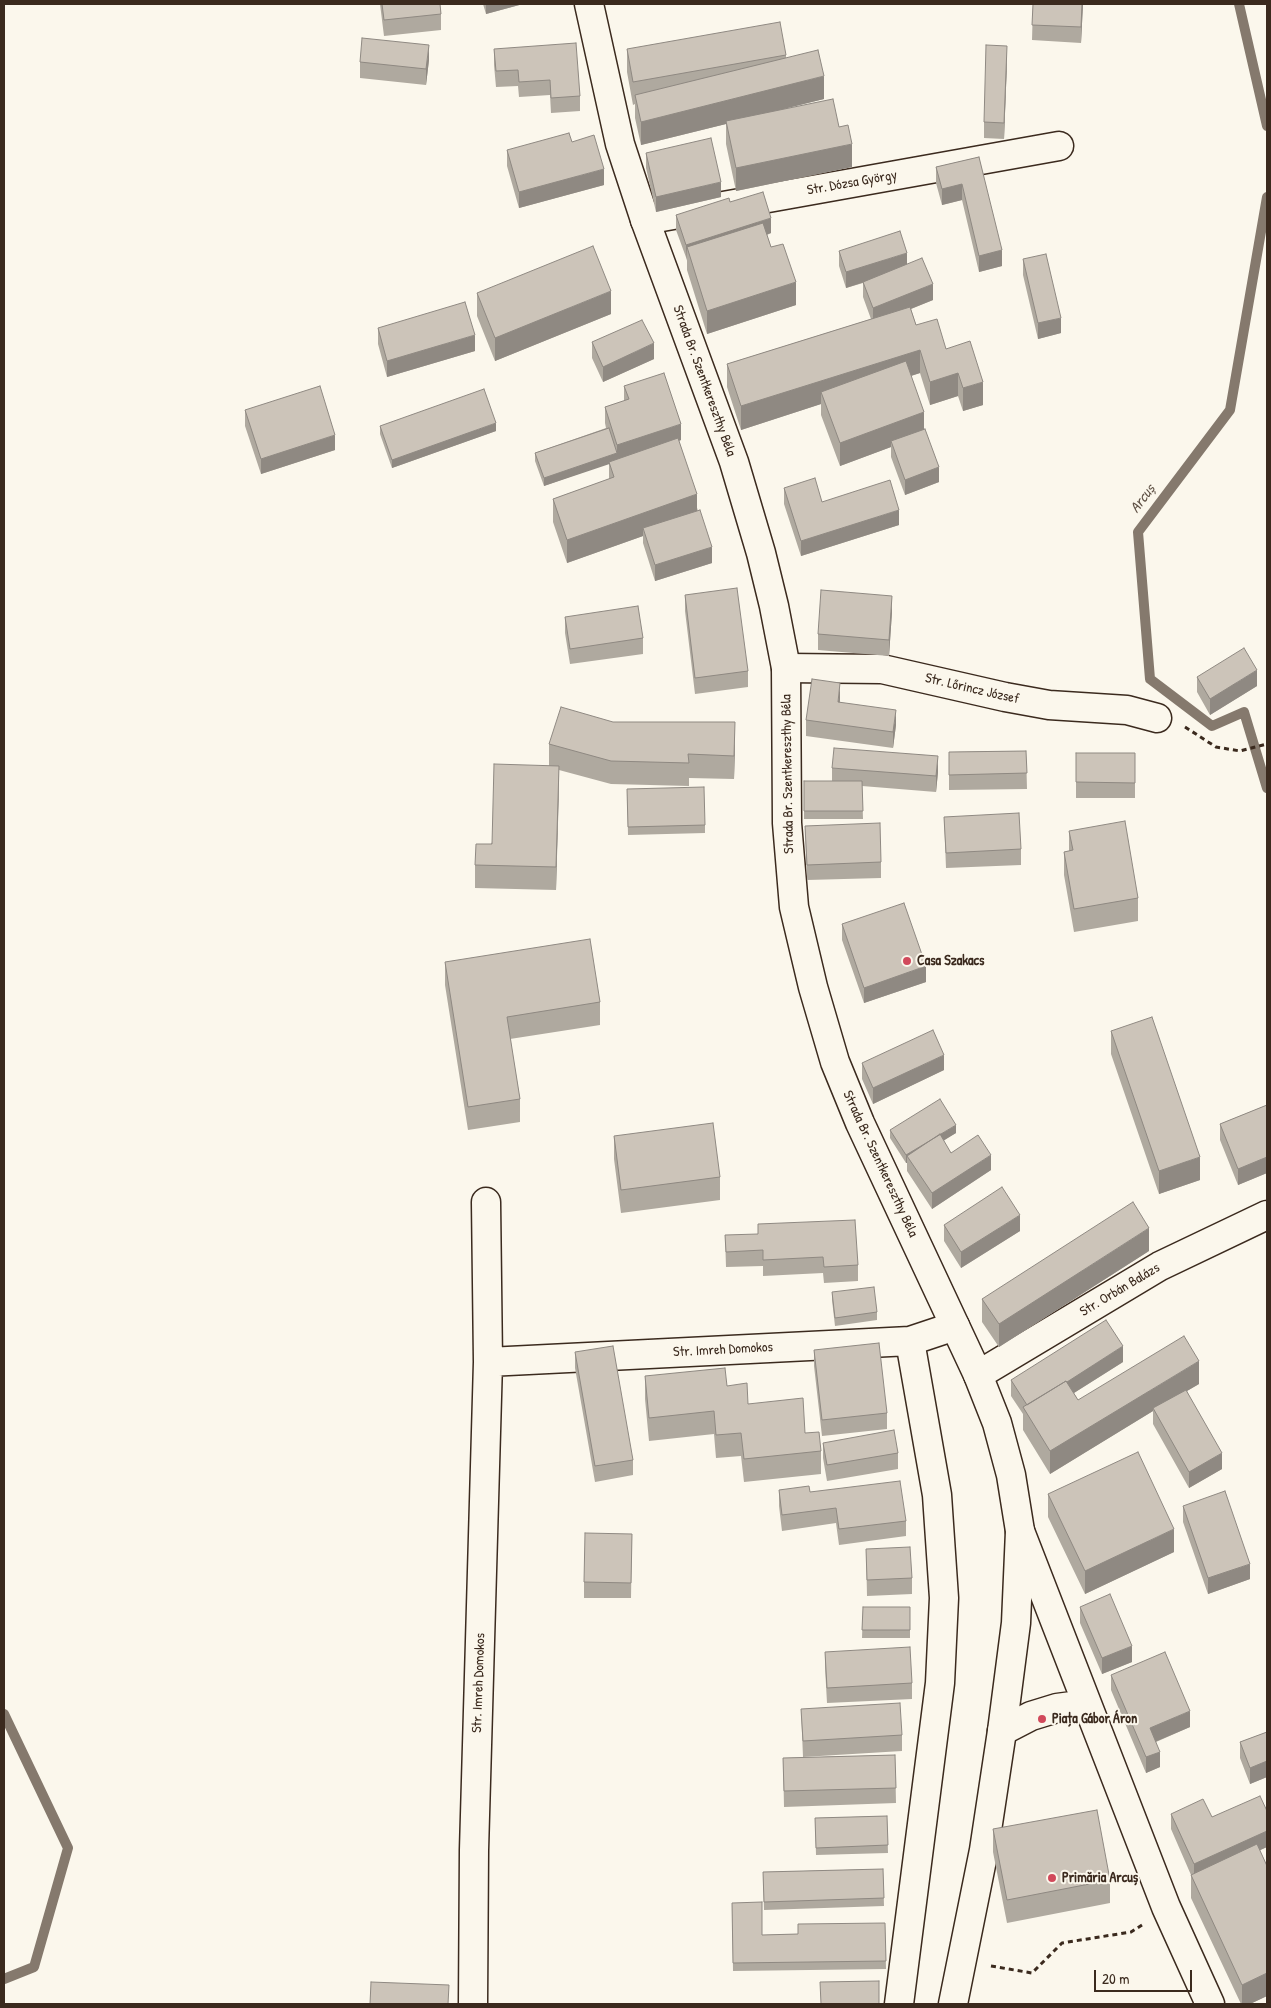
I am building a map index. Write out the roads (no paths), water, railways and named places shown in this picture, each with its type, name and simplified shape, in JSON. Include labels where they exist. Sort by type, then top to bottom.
[{"type":"street","name":"Strada Br. Szentkereszthy Béla","points":[[589,4],[620,144],[645,220],[734,462],[774,606],[786,668],[787,823],[794,907],[813,987],[834,1062],[860,1123],[978,1375],[997,1423],[1011,1475],[1020,1531]]},
{"type":"street","name":"Str. Dózsa György","points":[[645,220],[1058,146]]},
{"type":"street","name":"Str. Lőrincz József","points":[[786,668],[882,669],[1014,699],[1049,705],[1127,710],[1157,718]]},
{"type":"street","name":"Str. Imreh Domokos","points":[[473,2004],[474,1850],[488,1362],[486,1202]]},
{"type":"street","name":"Str. Orbán Balázs","points":[[978,1375],[1160,1266],[1267,1215]]},
{"type":"street","name":"Str. Imreh Domokos","points":[[488,1362],[910,1341],[955,1326]]},
{"type":"street","points":[[899,2004],[940,1683],[944,1598],[937,1495],[910,1341]]},
{"type":"street","points":[[1020,1531],[1166,1907],[1210,2004]]},
{"type":"street","points":[[953,2004],[984,1850],[1002,1731],[1016,1623],[1020,1531]]},
{"type":"street","points":[[1002,1731],[1031,1716],[1057,1708],[1087,1704]]},
{"type":"waterway","name":"Arcuș","points":[[1239,4],[1267,126]]},
{"type":"waterway","name":"Arcuș","points":[[1267,197],[1230,410],[1138,532],[1150,679],[1212,726],[1244,712],[1267,788]]},
{"type":"waterway","points":[[4,1714],[68,1848],[34,1967],[4,1979]]},
{"type":"place","name":"Casa Szakacs","points":[[907,961]]},
{"type":"place","name":"Piața Gábor Áron","points":[[1042,1719]]},
{"type":"place","name":"Primăria Arcuș","points":[[1052,1878]]}]
